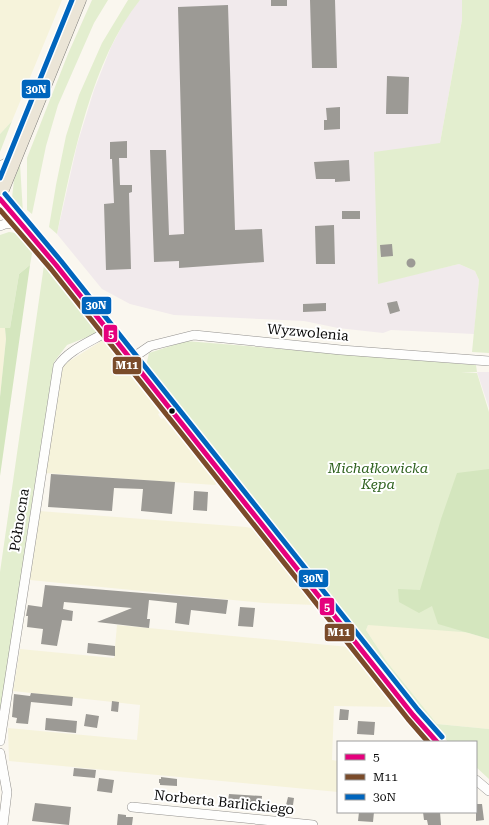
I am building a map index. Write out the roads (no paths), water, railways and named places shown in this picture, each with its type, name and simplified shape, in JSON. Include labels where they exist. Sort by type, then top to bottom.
[{"type":"main road","points":[[0,198],[16,155],[80,0]]},
{"type":"street","points":[[0,166],[8,162],[16,155]]},
{"type":"street","points":[[0,198],[131,359],[413,715],[436,741]]},
{"type":"street","points":[[0,226],[12,223],[27,230]]},
{"type":"street","name":"Północna","points":[[0,741],[58,366],[62,359],[69,353],[108,331]]},
{"type":"street","name":"Wyzwolenia","points":[[131,359],[150,346],[194,336],[342,350],[489,361]]},
{"type":"street","points":[[0,753],[7,792],[3,825]]},
{"type":"street","points":[[477,781],[489,791]]},
{"type":"street","name":"Norberta Barlickiego","points":[[132,807],[312,825]]},
{"type":"park label","name":"Michałkowicka Kępa","points":[[378,476]]}]
